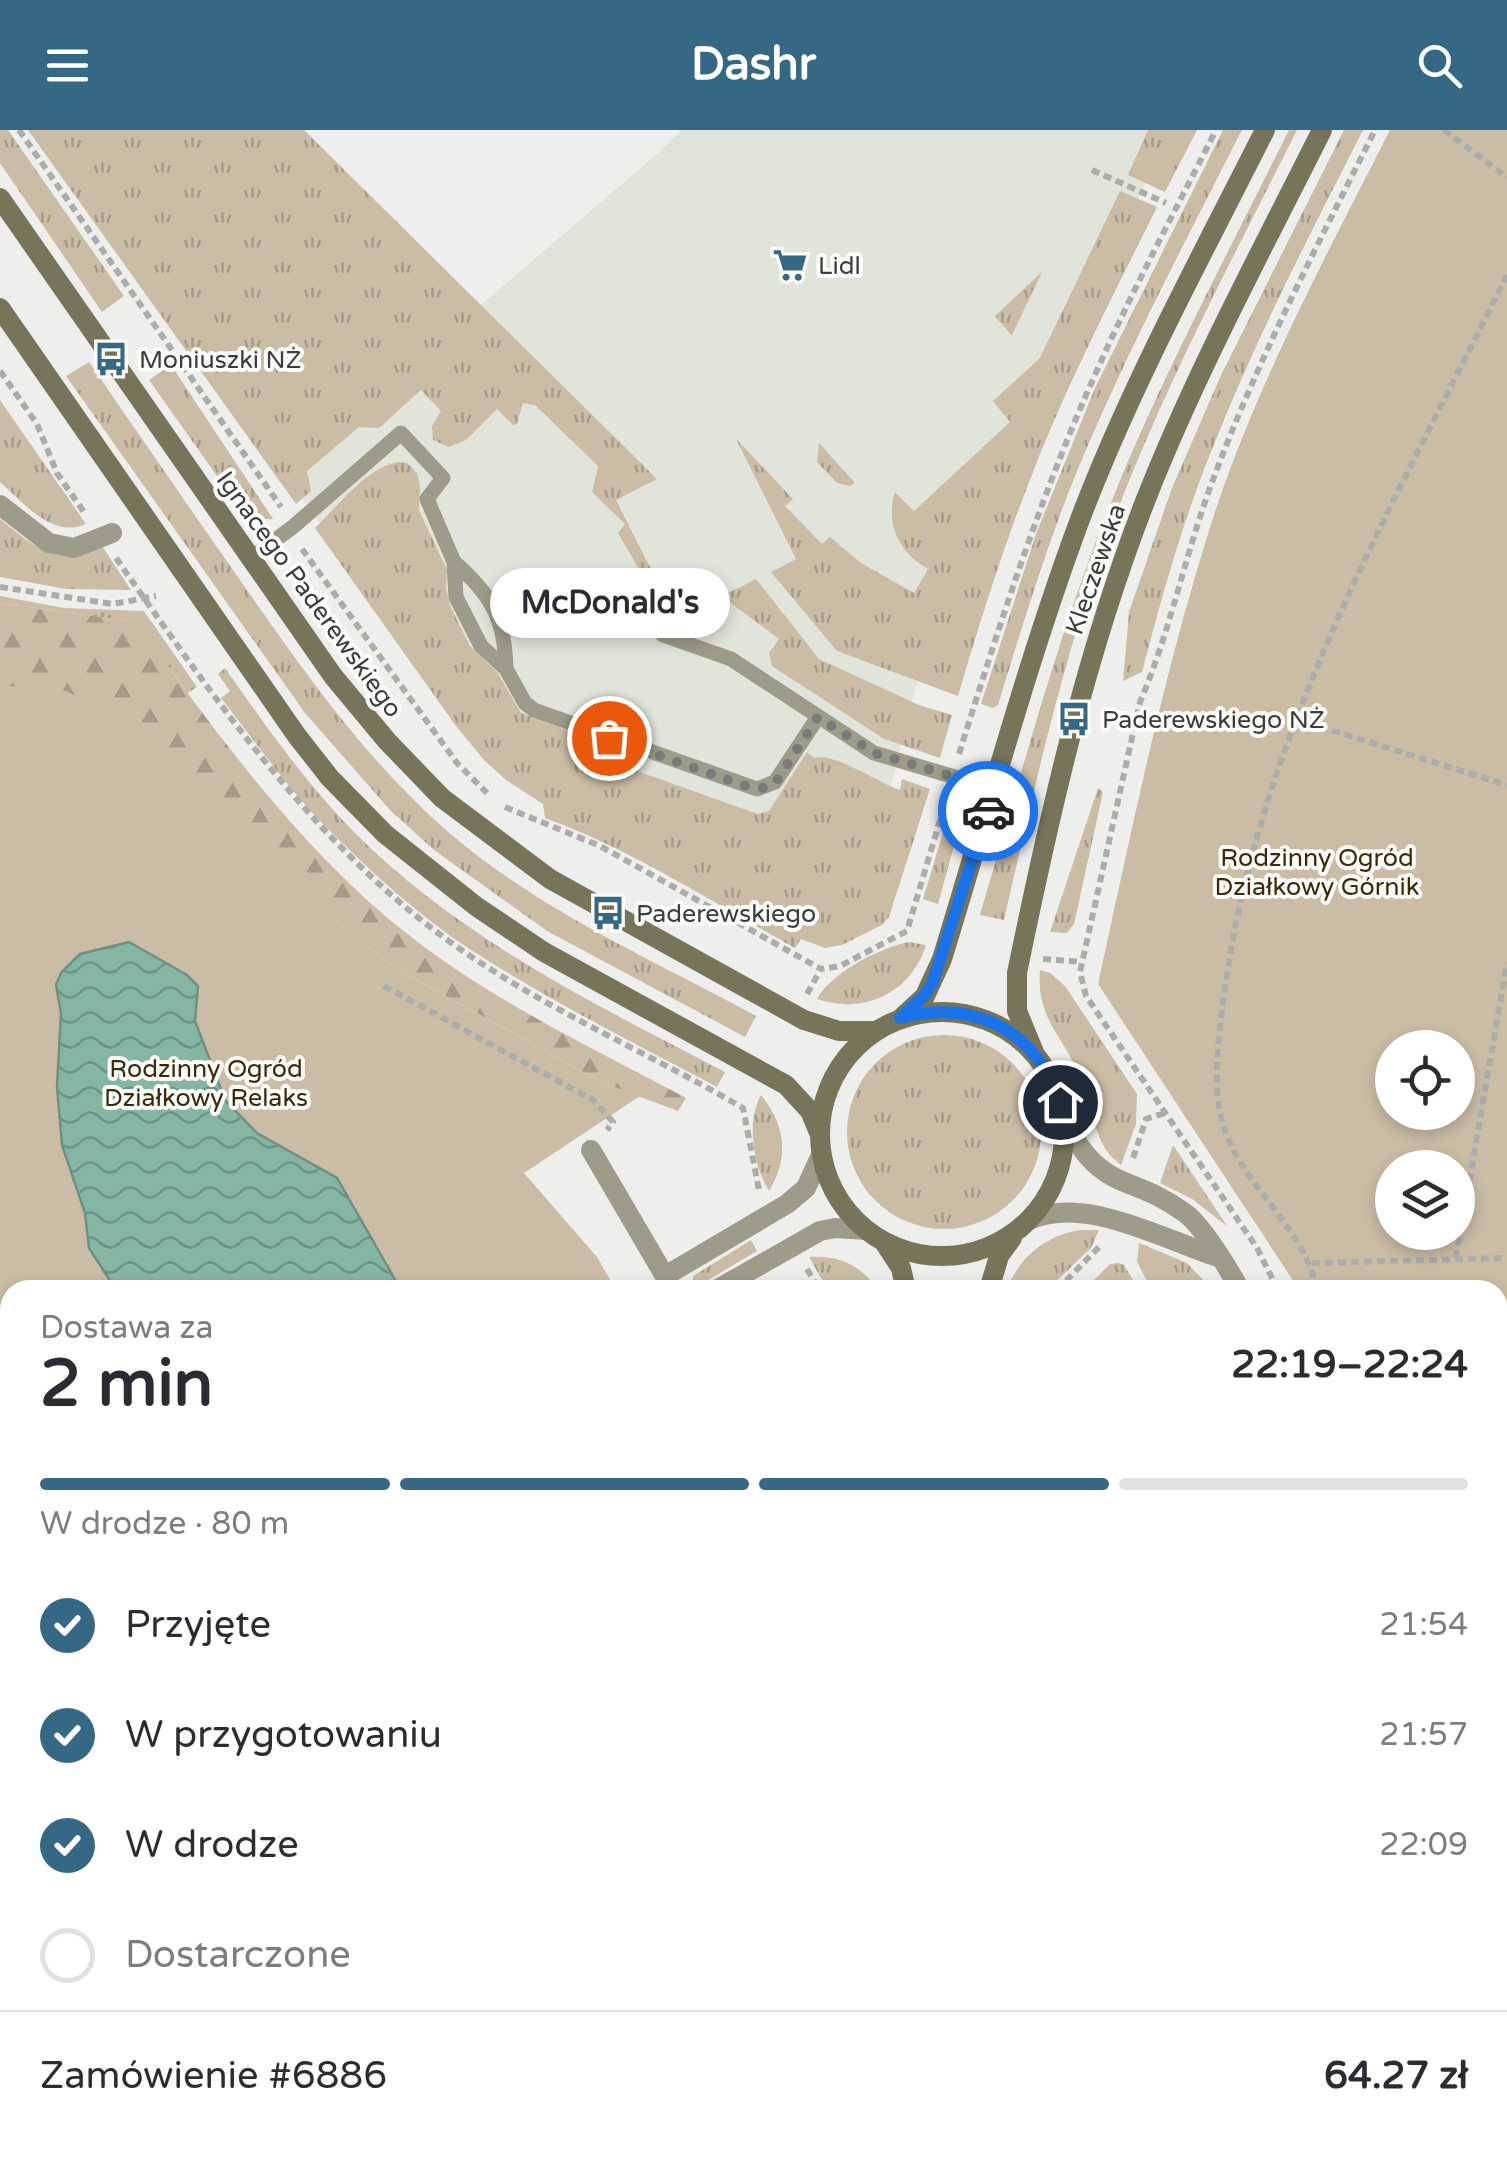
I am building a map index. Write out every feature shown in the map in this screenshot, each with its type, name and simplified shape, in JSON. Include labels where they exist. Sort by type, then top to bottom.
[{"type":"main road","name":"Kleczewska","points":[[900,1018],[932,984],[1054,592],[1101,468],[1150,358],[1265,130]]},
{"type":"main road","name":"Kleczewska","points":[[1034,1052],[1018,1012],[1017,973],[1091,656],[1146,498],[1189,398],[1322,130]]},
{"type":"main road","name":"Ignacego Paderewskiego","points":[[0,198],[333,676],[442,798],[580,897],[804,1020],[839,1030],[876,1030]]},
{"type":"main road","points":[[0,308],[288,725],[360,809],[442,881],[519,936],[786,1085],[810,1111],[842,1204],[901,1268],[904,1280]]},
{"type":"main road","points":[[821,1146],[822,1111],[835,1076],[856,1046],[876,1030],[900,1018],[940,1011],[982,1018],[1018,1038],[1034,1052],[1054,1084],[1064,1120],[1064,1142],[1054,1184],[999,1256],[992,1280]]},
{"type":"main road","points":[[875,1236],[902,1250],[943,1257],[984,1249],[1025,1224]]},
{"type":"street","points":[[0,505],[49,543],[74,548],[112,533]]},
{"type":"street","points":[[1064,1120],[1092,1164],[1119,1182],[1145,1191],[1190,1216],[1233,1280]]},
{"type":"street","points":[[673,1280],[806,1188],[821,1146]]},
{"type":"street","points":[[591,1150],[667,1280]]},
{"type":"street","points":[[1025,1224],[1054,1212],[1096,1214],[1218,1257]]},
{"type":"street","points":[[734,1280],[820,1231],[834,1228],[875,1236]]},
{"type":"lane","points":[[250,559],[401,433],[443,478],[427,499],[454,562],[456,597],[481,646],[506,669],[525,703],[534,710],[757,788],[776,782],[818,717]]},
{"type":"lane","points":[[454,562],[480,585],[505,634],[506,669]]},
{"type":"lane","points":[[663,635],[731,659],[874,753],[995,789]]},
{"type":"path","points":[[19,130],[294,526],[302,550],[472,780],[492,798],[522,815],[600,846],[821,969],[840,966],[907,931],[1000,621],[1063,449],[1098,366],[1216,130]]},
{"type":"path","points":[[1273,1280],[1257,1248],[1086,996],[1080,972],[1140,702],[1153,674],[1198,518],[1269,344],[1375,130]]},
{"type":"path","points":[[1444,130],[1507,177]]},
{"type":"path","points":[[1092,170],[1166,202]]},
{"type":"path","points":[[1316,1280],[1312,1263],[1230,1144],[1220,1112],[1219,1025],[1240,895],[1268,795],[1295,719],[1350,593],[1507,276]]},
{"type":"path","points":[[0,587],[113,604],[156,596]]},
{"type":"path","points":[[1295,719],[1507,785]]},
{"type":"path","points":[[1456,1258],[1507,963]]},
{"type":"path","points":[[384,986],[593,1100],[613,1122],[591,1150]]},
{"type":"path","points":[[1312,1263],[1507,1258]]},
{"type":"shaded area","points":[[681,130],[1171,130],[930,629],[881,826],[603,826],[477,738],[284,474]]},
{"type":"green space","points":[[0,130],[8,130],[124,296],[102,312],[0,163]]},
{"type":"green space","points":[[28,130],[304,130],[657,479],[616,500],[676,619],[756,579],[819,659],[919,705],[952,715],[940,758],[884,739],[772,666],[769,653],[779,639],[728,601],[682,624],[667,618],[618,533],[625,524],[592,492],[598,466],[535,405],[523,403],[517,424],[513,425],[497,409],[466,440],[449,447],[433,440],[432,426],[441,411],[421,390],[379,428],[359,427],[307,471],[311,491],[296,504]]},
{"type":"green space","points":[[1148,130],[1197,130],[1165,192],[1128,175]]},
{"type":"green space","points":[[1223,130],[1242,130],[1092,436],[1052,536],[998,705],[993,708],[981,704],[1036,534],[1095,388]]},
{"type":"green space","points":[[1289,130],[1297,130],[1174,378],[1110,530],[1064,675],[1004,920],[980,915],[1054,663],[1106,515],[1170,369]]},
{"type":"green space","points":[[1344,130],[1363,130],[1265,326],[1213,447],[1165,587],[1142,672],[1123,681],[1129,612],[1172,488],[1221,375]]},
{"type":"green space","name":"Rodzinny Ogród Działkowy Górnik","points":[[1390,130],[1507,130],[1507,1280],[1293,1280],[1098,984],[1136,808],[1195,576],[1231,468],[1271,369]]},
{"type":"green space","points":[[1120,191],[1157,207],[1042,449],[1000,563],[958,696],[837,651],[771,572],[796,559],[736,439],[793,499],[785,506],[822,544],[830,537],[861,563],[914,593],[928,569],[909,555],[897,536],[892,515],[895,492],[914,511],[1010,422],[993,401],[1040,358]]},
{"type":"green space","points":[[1042,272],[1012,335],[1012,336],[995,316]]},
{"type":"green space","points":[[89,362],[311,679],[416,802],[481,858],[556,909],[756,1016],[745,1037],[547,931],[434,850],[390,810],[305,713],[66,376]]},
{"type":"green space","points":[[171,365],[273,519],[257,519],[241,510],[149,380]]},
{"type":"green space","points":[[0,400],[86,524],[62,527],[50,523],[0,482]]},
{"type":"green space","points":[[819,443],[855,483],[837,483],[817,462]]},
{"type":"green space","points":[[398,462],[407,463],[417,473],[419,510],[447,570],[451,608],[470,646],[497,672],[521,713],[606,745],[617,764],[758,814],[769,811],[807,752],[814,758],[844,763],[900,790],[902,779],[930,789],[889,917],[882,925],[842,945],[825,948],[801,939],[795,948],[641,861],[545,818],[543,804],[485,761],[315,528],[364,480]]},
{"type":"green space","points":[[0,519],[47,552],[73,556],[102,546],[131,590],[66,589],[0,577]]},
{"type":"green space","points":[[0,596],[64,608],[144,611],[197,687],[188,693],[135,622],[0,603]]},
{"type":"green space","points":[[0,603],[136,622],[262,789],[370,902],[475,982],[686,1098],[678,1111],[605,1084],[397,969],[311,902],[0,761]]},
{"type":"green space","points":[[225,668],[318,792],[394,869],[437,904],[529,966],[725,1072],[717,1087],[501,969],[396,893],[312,812],[221,698],[230,691],[218,674]]},
{"type":"green space","name":"Rodzinny Ogród Działkowy Relaks","points":[[0,687],[66,691],[133,725],[180,764],[310,901],[397,969],[605,1084],[640,1096],[524,1173],[597,1257],[610,1280],[0,1280]]},
{"type":"green space","points":[[1098,788],[1103,792],[1074,924],[1067,933],[1050,932]]},
{"type":"green space","points":[[953,799],[962,817],[938,904],[923,899]]},
{"type":"green space","points":[[909,942],[926,945],[919,962],[909,976],[884,996],[852,1004],[817,999],[833,980],[857,963]]},
{"type":"green space","points":[[1040,970],[1065,986],[1137,1094],[1136,1124],[1121,1165],[1099,1137],[1082,1080],[1047,1016]]},
{"type":"green space","points":[[944,1035],[981,1042],[1013,1063],[1034,1095],[1041,1132],[1034,1169],[1013,1201],[981,1222],[944,1229],[907,1222],[875,1201],[854,1169],[847,1132],[854,1095],[875,1063],[907,1042]]},
{"type":"green space","points":[[761,1095],[775,1117],[782,1141],[780,1166],[769,1191],[753,1143],[756,1106]]},
{"type":"green space","points":[[1173,1145],[1227,1226],[1192,1199],[1160,1183]]},
{"type":"green space","points":[[1099,1230],[1091,1248],[1057,1280],[1011,1280],[1035,1250],[1068,1233]]},
{"type":"green space","points":[[751,1240],[757,1251],[708,1280],[693,1280],[693,1276]]},
{"type":"green space","points":[[1139,1243],[1187,1263],[1203,1280],[1147,1280],[1137,1262]]},
{"type":"green space","points":[[809,1257],[848,1263],[869,1280],[822,1280]]},
{"type":"green space","points":[[1110,1264],[1124,1265],[1133,1280],[1094,1280]]},
{"type":"water","points":[[129,942],[187,975],[198,986],[195,1021],[225,1100],[257,1133],[337,1178],[395,1280],[110,1280],[89,1248],[85,1213],[62,1145],[57,1087],[61,1013],[56,985],[61,973],[80,954]]},
{"type":"way so far","points":[[609,738],[746,786],[764,788],[776,782],[818,717],[874,753],[995,789],[988,811]]},
{"type":"place","name":"Lidl","points":[[790,265]]},
{"type":"place","name":"Moniuszki NŻ","points":[[111,359]]},
{"type":"place","name":"Paderewskiego NŻ","points":[[1074,719]]},
{"type":"place","name":"McDonald's","points":[[609,738]]},
{"type":"place","name":"Paderewskiego","points":[[608,913]]},
{"type":"route","points":[[988,811],[932,984],[900,1018],[940,1011],[962,1012],[1001,1026],[1034,1052],[1046,1068],[1060,1102]]}]
